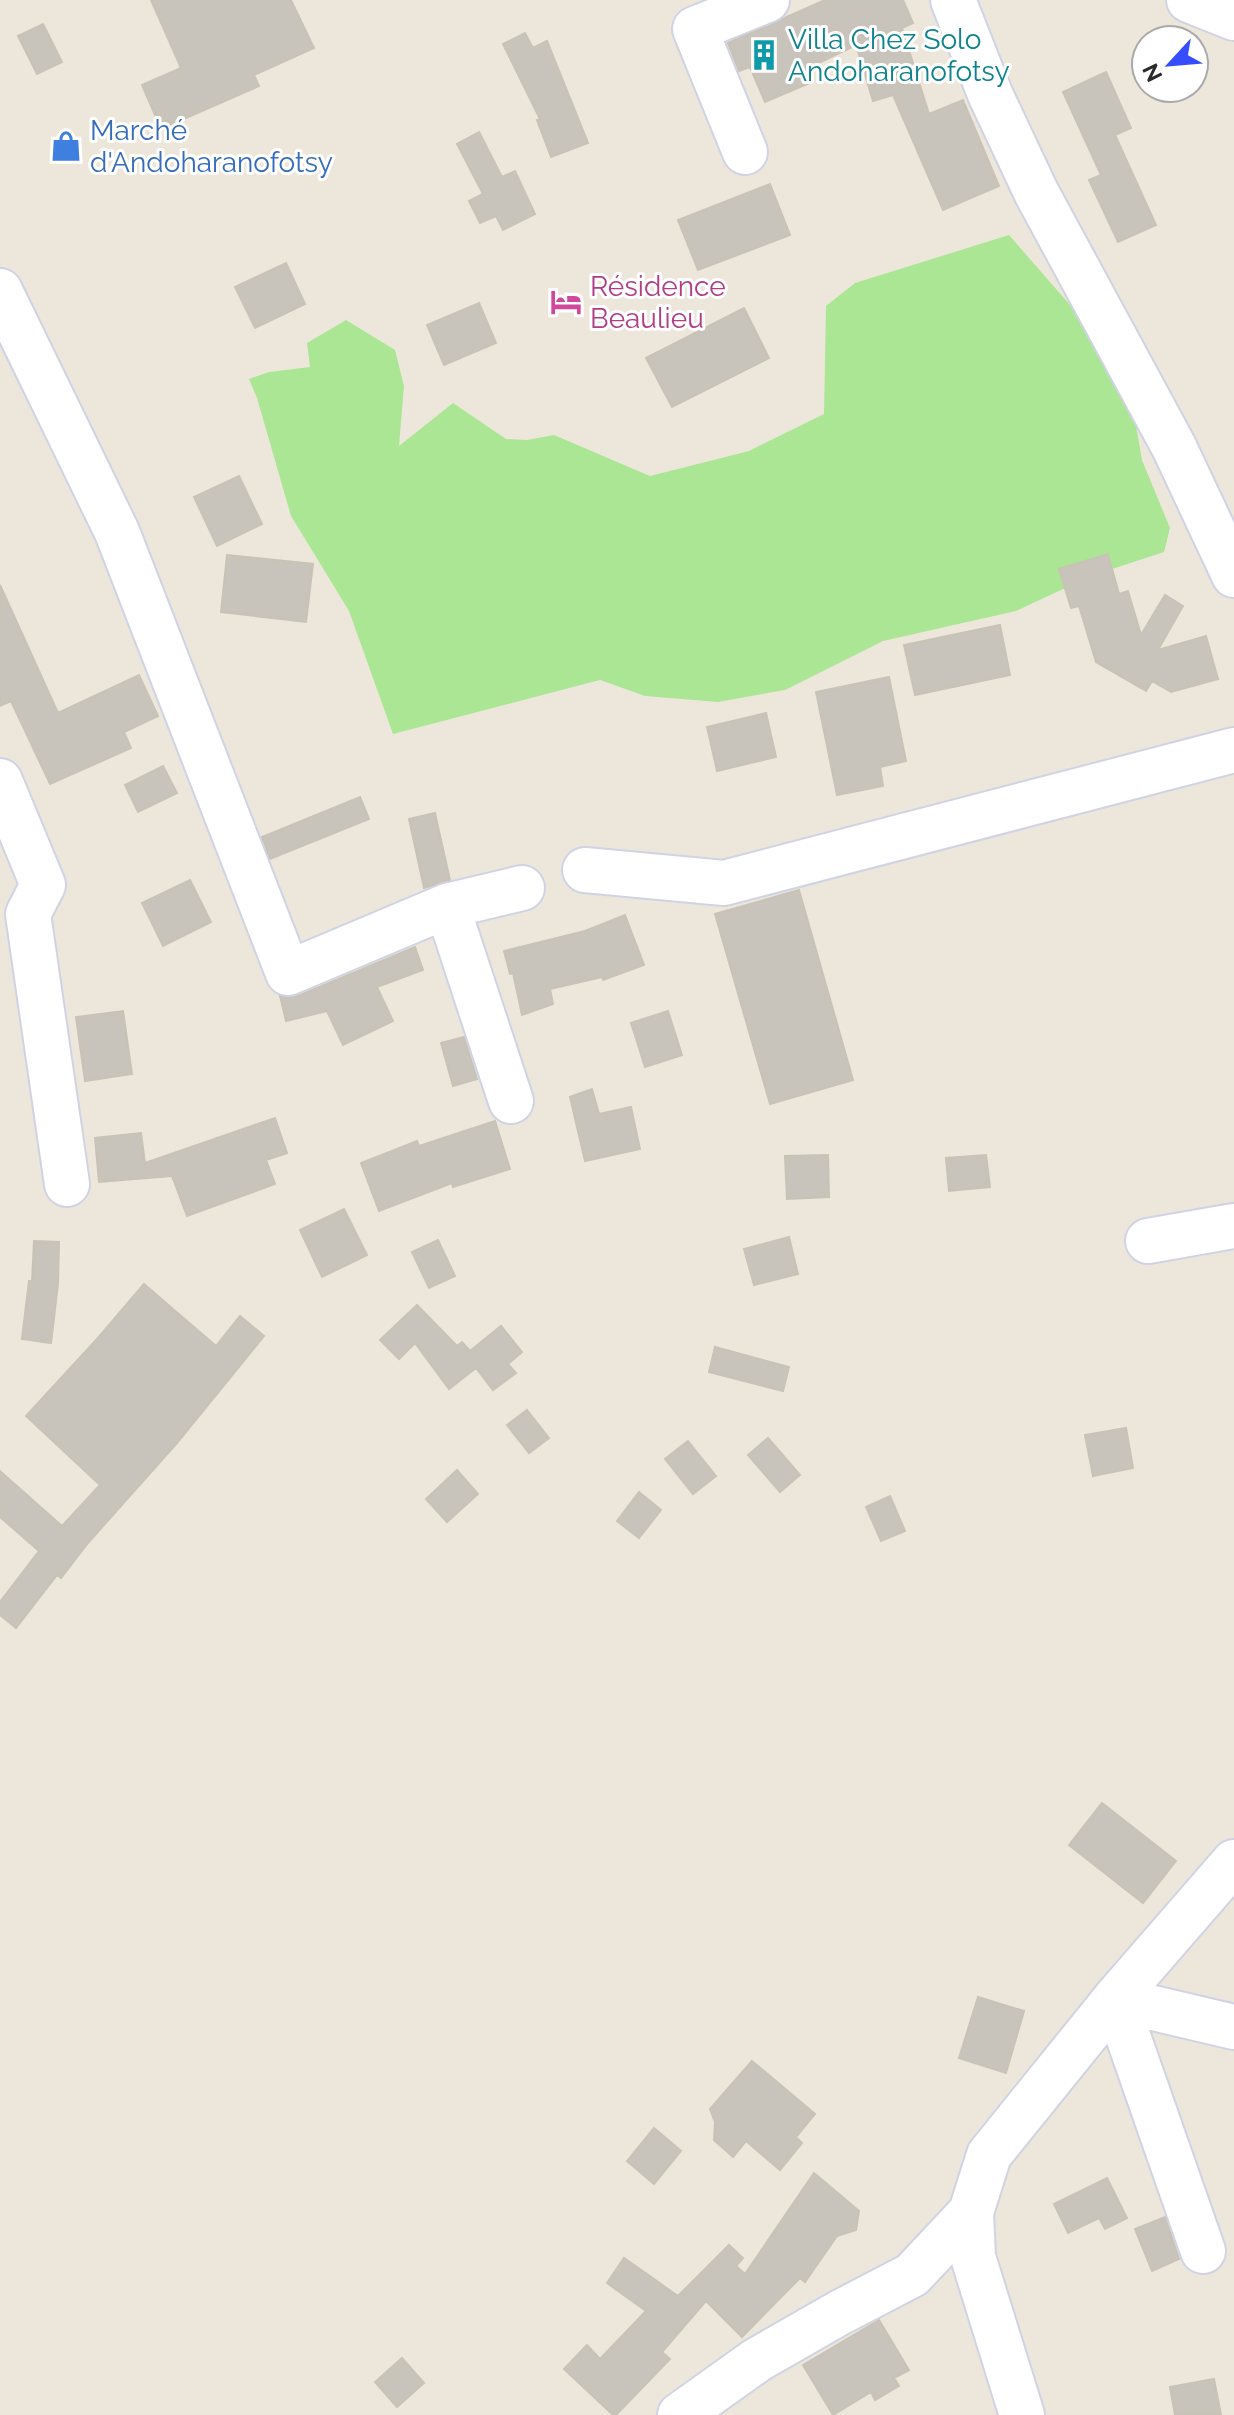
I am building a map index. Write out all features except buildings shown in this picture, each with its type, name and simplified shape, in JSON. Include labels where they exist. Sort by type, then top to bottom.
[{"type":"street","points":[[745,152],[695,29],[767,0]]},
{"type":"street","points":[[953,0],[990,94],[1036,192],[1174,447],[1234,575]]},
{"type":"street","points":[[1189,0],[1234,18]]},
{"type":"street","points":[[0,291],[117,532],[288,973],[447,906],[522,888]]},
{"type":"street","points":[[585,870],[724,883],[1234,750]]},
{"type":"street","points":[[0,781],[43,885],[28,914],[67,1184]]},
{"type":"street","points":[[447,906],[511,1101]]},
{"type":"street","points":[[1148,1241],[1234,1226]]},
{"type":"street","points":[[1022,2415],[973,2257],[971,2212],[989,2155],[1115,1999],[1234,1862]]},
{"type":"street","points":[[1115,1999],[1234,2027]]},
{"type":"street","points":[[1115,1999],[1203,2251]]},
{"type":"street","points":[[680,2415],[757,2360],[912,2275],[971,2212]]},
{"type":"green space","points":[[1009,235],[1077,313],[1129,386],[1142,460],[1170,528],[1164,552],[1091,576],[1016,611],[883,641],[785,690],[718,702],[645,696],[600,680],[393,734],[349,611],[291,516],[249,379],[269,372],[310,367],[307,343],[346,320],[395,350],[404,386],[399,446],[453,403],[506,439],[527,440],[554,435],[650,476],[749,451],[824,414],[826,306],[855,283]]},
{"type":"place","name":"Villa Chez Solo Andoharanofotsy","points":[[764,55]]},
{"type":"place","name":"Marché d'Andoharanofotsy","points":[[66,146]]},
{"type":"place","name":"Résidence Beaulieu","points":[[566,302]]}]
